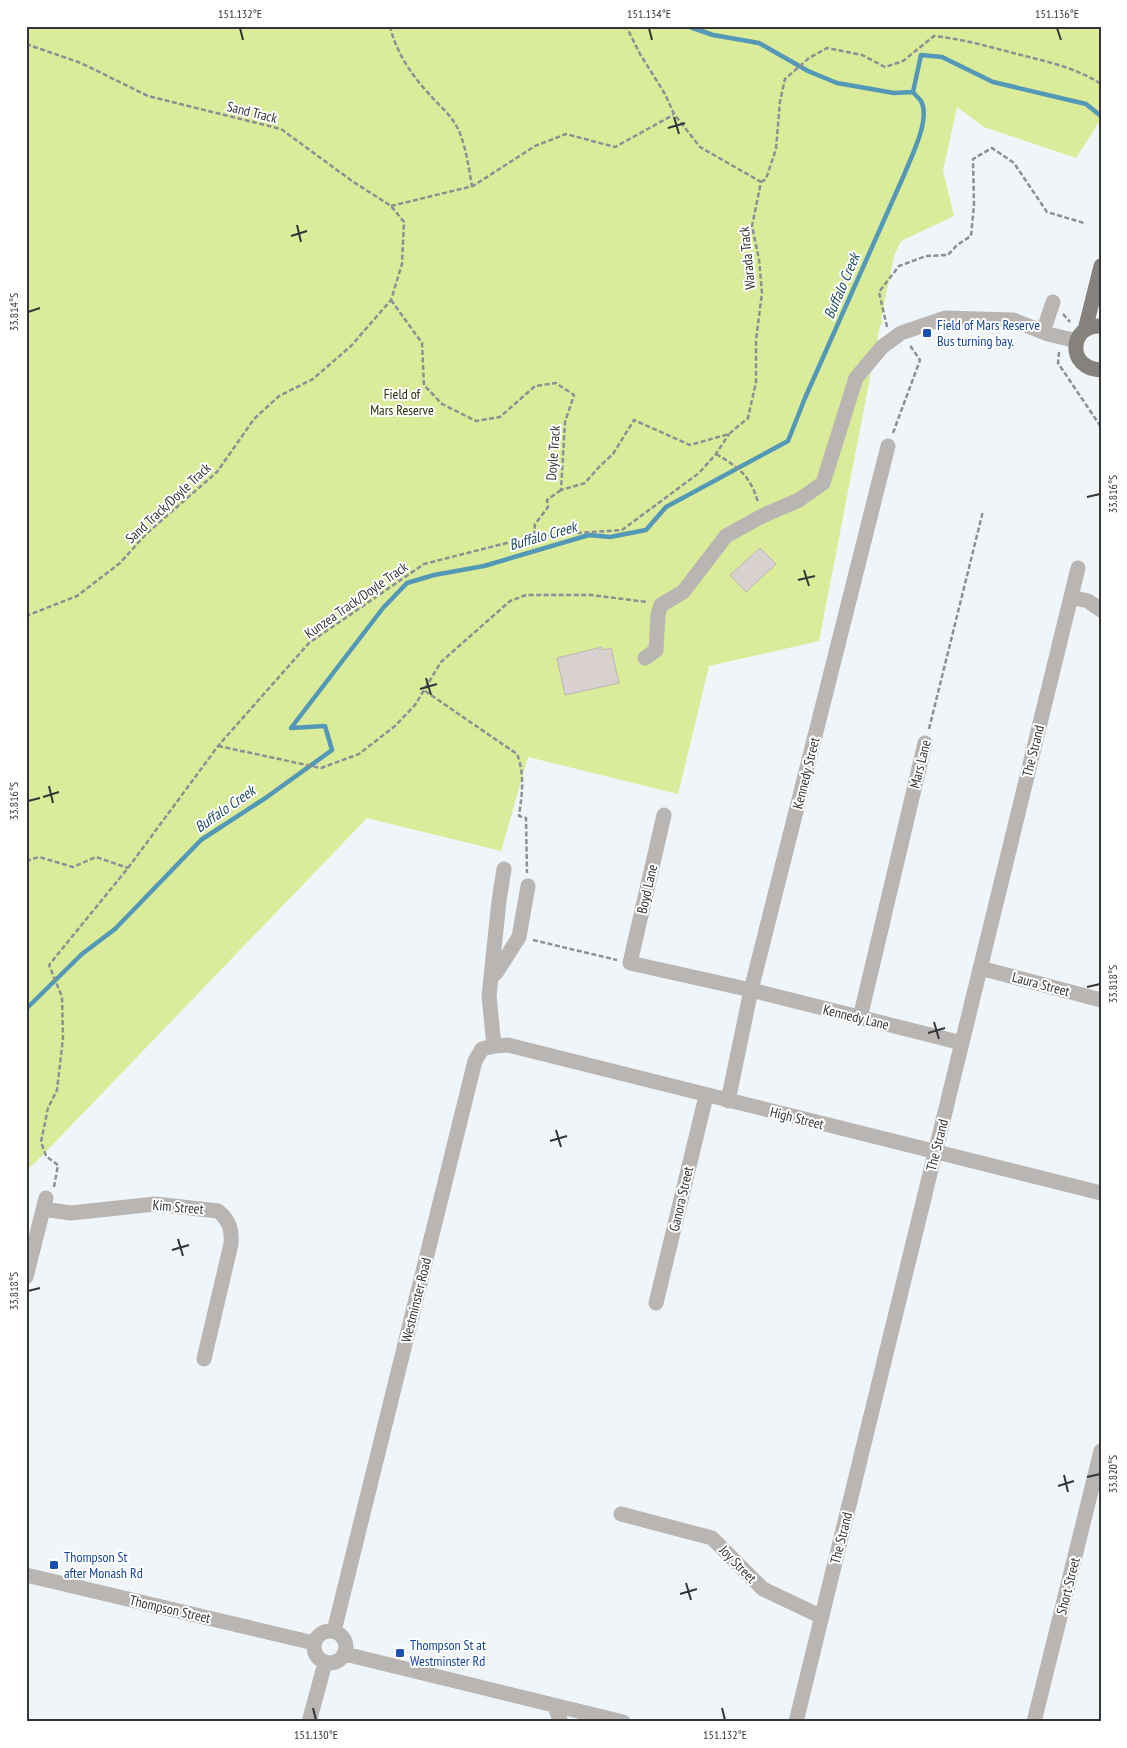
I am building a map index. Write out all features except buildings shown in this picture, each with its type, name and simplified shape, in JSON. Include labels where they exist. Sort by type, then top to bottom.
[{"type":"main road","points":[[1101,266],[1076,354],[1088,368],[1101,370]]},
{"type":"main road","points":[[1081,335],[1091,327],[1101,326]]},
{"type":"street","points":[[1043,332],[1053,302]]},
{"type":"street","points":[[645,658],[656,650],[658,614],[661,605],[683,592],[726,536],[762,516],[799,500],[824,482],[856,378],[882,347],[899,334],[944,318],[1013,320],[1043,332],[1081,335]]},
{"type":"street","name":"Kennedy Street","points":[[728,1100],[751,990],[888,446]]},
{"type":"street","name":"The Strand","points":[[796,1722],[1078,568]]},
{"type":"street","points":[[1071,597],[1088,601],[1101,610]]},
{"type":"street","name":"Mars Lane","points":[[860,1018],[925,743]]},
{"type":"street","name":"Boyd Lane","points":[[630,963],[664,815]]},
{"type":"street","points":[[494,1046],[489,996],[504,869]]},
{"type":"street","points":[[491,977],[496,973],[519,937],[528,886]]},
{"type":"street","points":[[630,963],[751,990]]},
{"type":"street","name":"Laura Street","points":[[980,968],[1101,1000]]},
{"type":"street","name":"Kennedy Lane","points":[[751,990],[962,1043]]},
{"type":"street","name":"High Street","points":[[494,1046],[508,1046],[1101,1193]]},
{"type":"street","name":"Westminster Road","points":[[334,1631],[475,1061],[482,1049],[494,1046]]},
{"type":"street","name":"Ganora Street","points":[[656,1303],[706,1096]]},
{"type":"street","points":[[26,1277],[44,1204]]},
{"type":"street","name":"Kim Street","points":[[44,1204],[71,1213],[156,1204],[218,1211],[226,1218],[232,1231],[231,1244],[204,1359]]},
{"type":"street","name":"Short Street","points":[[1034,1722],[1101,1451]]},
{"type":"street","name":"Joy Street","points":[[621,1514],[712,1538],[762,1590],[822,1617]]},
{"type":"street","name":"Thompson Street","points":[[26,1576],[314,1643]]},
{"type":"street","points":[[334,1631],[345,1640],[345,1654],[339,1661],[325,1663],[317,1657],[314,1643],[316,1638],[324,1632],[334,1631]]},
{"type":"street","points":[[345,1654],[623,1722]]},
{"type":"street","points":[[309,1722],[325,1663]]},
{"type":"street","points":[[554,1705],[561,1722]]},
{"type":"path","points":[[390,26],[393,38],[404,62],[429,95],[453,120],[465,147],[473,186]]},
{"type":"path","points":[[626,26],[640,54],[665,94],[674,114],[700,147],[761,182]]},
{"type":"path","name":"Warada Track","points":[[729,434],[748,418],[756,382],[756,340],[762,293],[760,259],[752,226],[761,182],[766,179],[776,149],[780,101],[785,79],[809,58],[827,48],[862,56],[885,67],[903,61],[934,36],[959,39],[1044,61],[1091,78],[1101,84]]},
{"type":"path","name":"Sand Track","points":[[26,44],[81,63],[148,96],[280,129],[352,181],[391,206],[404,222],[402,264],[390,300]]},
{"type":"path","points":[[391,206],[473,186],[535,146],[566,134],[615,147],[674,114]]},
{"type":"path","points":[[888,446],[920,360],[899,334],[886,326],[879,292],[899,266],[926,256],[948,255],[957,245],[971,236],[974,205],[973,159],[992,148],[1014,163],[1047,212],[1084,223]]},
{"type":"path","name":"Doyle Track","points":[[390,300],[422,343],[424,385],[442,404],[476,420],[500,417],[536,386],[556,383],[574,395],[565,422],[561,490],[585,483],[613,454],[634,420],[690,445],[729,434]]},
{"type":"path","name":"Sand Track/Doyle Track","points":[[26,616],[77,596],[120,563],[146,534],[217,472],[254,419],[279,396],[312,379],[351,346],[390,300]]},
{"type":"path","points":[[1059,353],[1058,363],[1101,427]]},
{"type":"path","name":"Kunzea Track/Doyle Track","points":[[44,1204],[55,1186],[58,1165],[46,1156],[41,1142],[48,1108],[57,1090],[63,1038],[62,997],[49,965],[128,868],[218,746],[309,642],[424,564],[534,536],[622,530],[699,473],[716,454],[729,434]]},
{"type":"path","points":[[716,454],[735,465],[753,485],[762,516]]},
{"type":"path","points":[[534,536],[535,524],[548,507],[547,500],[561,490]]},
{"type":"path","name":"Mars Lane","points":[[925,743],[983,511]]},
{"type":"path","points":[[218,746],[321,768],[359,754],[395,726],[415,705],[442,662],[510,602],[526,595],[591,595],[661,605]]},
{"type":"path","points":[[425,691],[517,754],[520,762],[523,787],[519,816],[526,818],[528,886]]},
{"type":"path","points":[[26,861],[39,857],[73,867],[96,857],[128,868]]},
{"type":"path","points":[[519,937],[630,963]]},
{"type":"green space","name":"Field of Mars Reserve","points":[[26,26],[1101,26],[1101,119],[1076,158],[984,127],[957,107],[943,171],[954,216],[901,241],[894,256],[881,320],[883,322],[880,326],[819,641],[709,666],[678,794],[528,757],[501,851],[367,818],[35,1163],[26,1170]]},
{"type":"waterway","points":[[687,26],[713,35],[759,43],[808,71],[837,83],[894,93],[913,92]]},
{"type":"waterway","name":"Buffalo Creek","points":[[913,92],[921,55],[942,57],[993,82],[1086,104],[1101,116]]},
{"type":"waterway","name":"Buffalo Creek","points":[[26,1009],[82,954],[115,929],[201,840],[267,797],[332,750],[325,726],[291,728],[383,608],[407,583],[434,575],[484,566],[589,535],[610,537],[646,530],[666,507],[788,441],[919,138],[924,118],[923,109],[921,101],[913,92]]},
{"type":"place","name":"Field of Mars Reserve Bus turning bay.","points":[[927,333]]},
{"type":"place","name":"Thompson St after Monash Rd","points":[[54,1565]]},
{"type":"place","name":"Thompson St at Westminster Rd","points":[[400,1653]]}]
